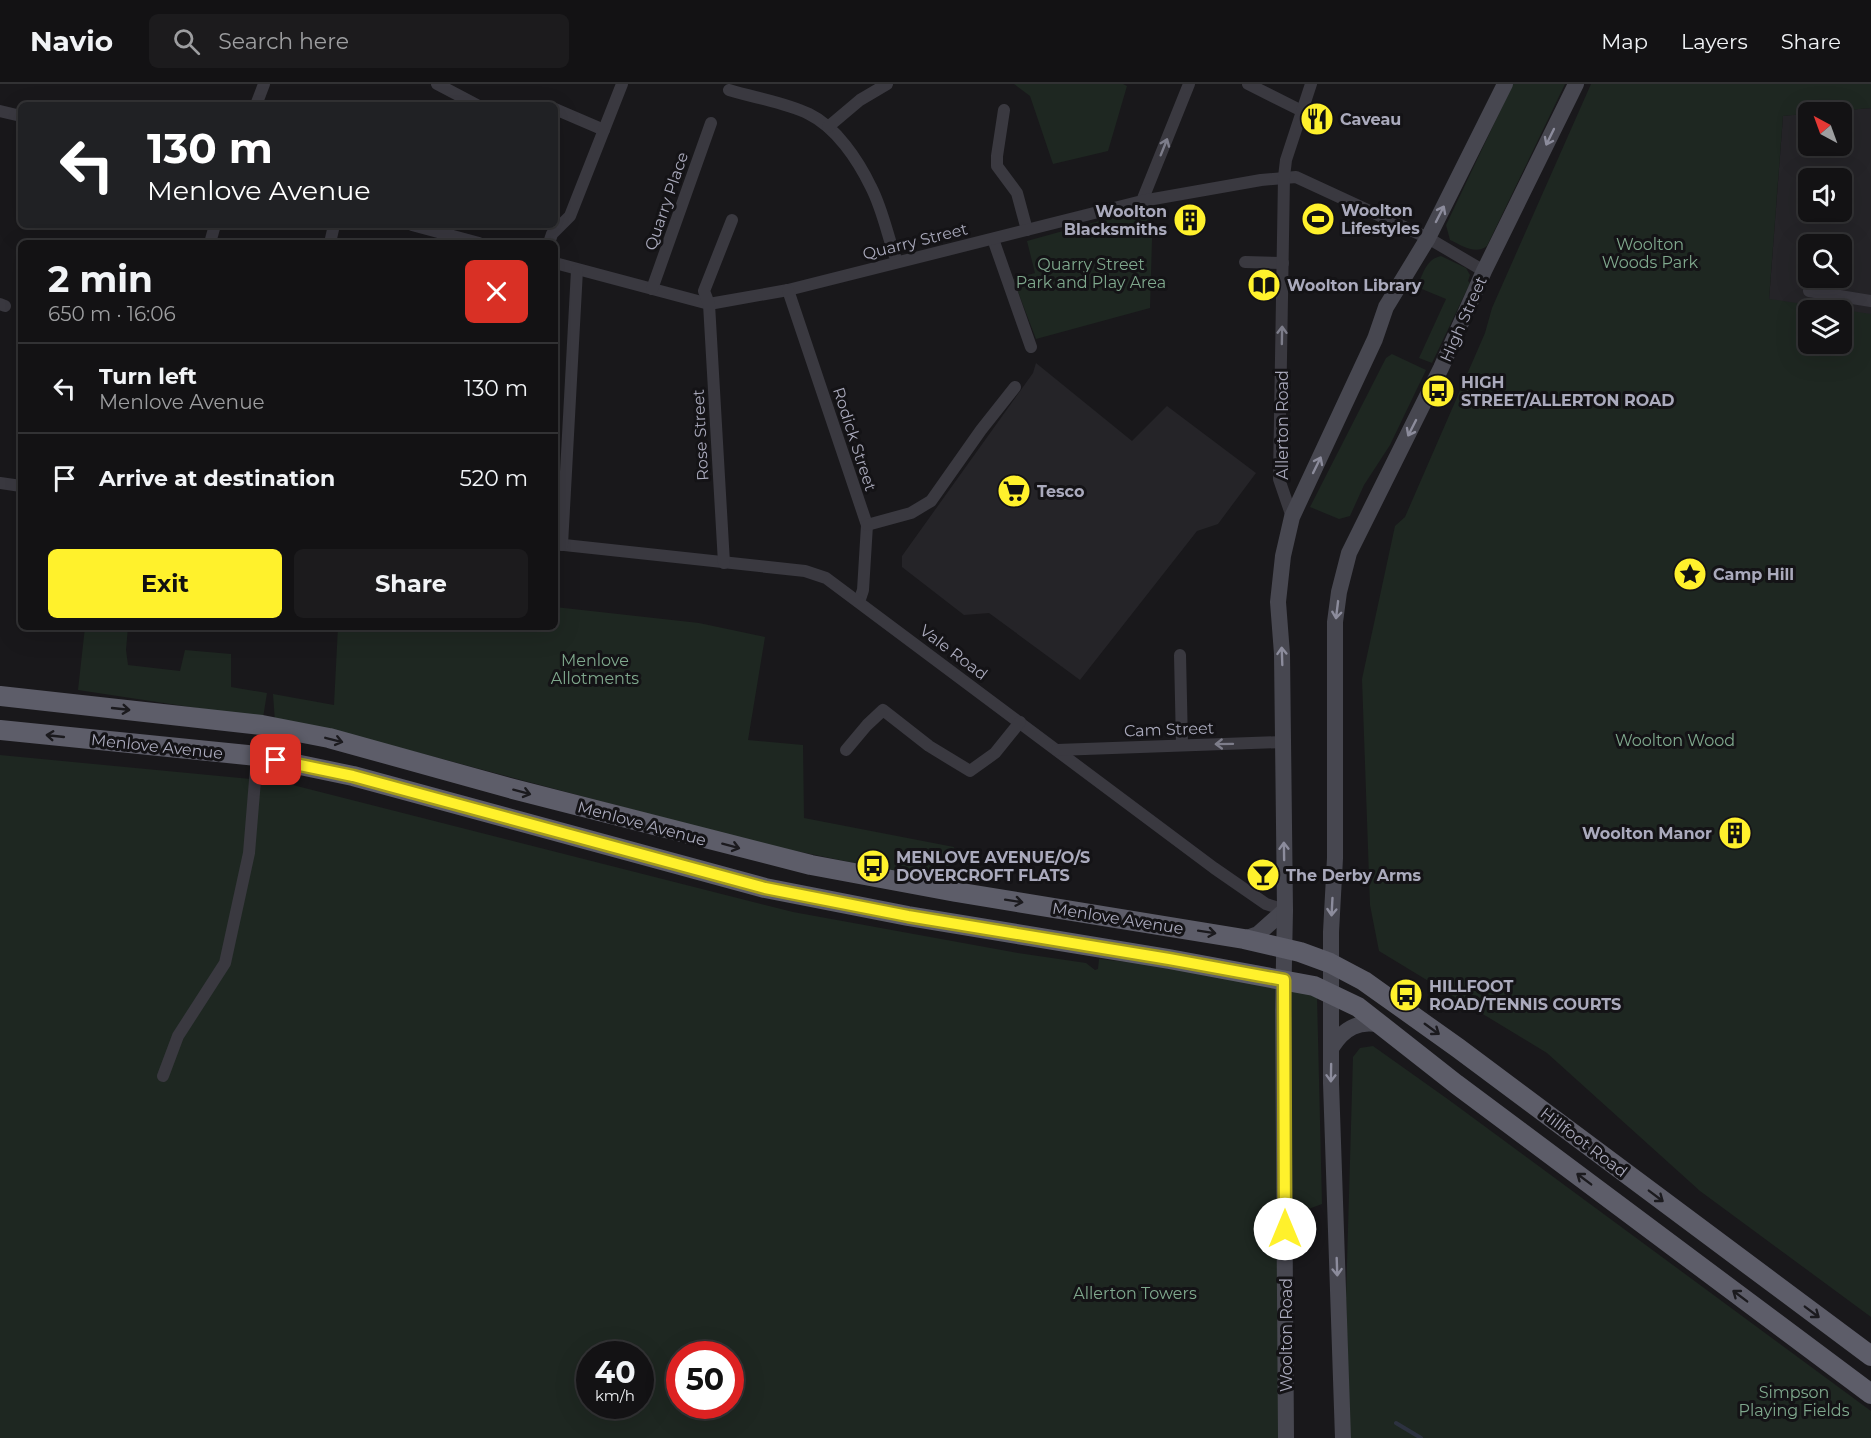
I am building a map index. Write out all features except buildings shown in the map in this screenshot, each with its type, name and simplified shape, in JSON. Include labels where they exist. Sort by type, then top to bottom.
[{"type":"highway","name":"Menlove Avenue","points":[[0,696],[262,725],[329,738],[513,789],[811,865],[956,892],[1285,947]]},
{"type":"highway","points":[[257,756],[262,725]]},
{"type":"highway","name":"Menlove Avenue","points":[[0,730],[257,756],[353,776],[765,888],[908,916],[1284,980],[1314,986],[1331,993]]},
{"type":"highway","name":"Hillfoot Road","points":[[1285,947],[1330,963],[1364,981],[1458,1048],[1871,1356]]},
{"type":"highway","name":"Hillfoot Road","points":[[1331,993],[1358,1007],[1871,1394]]},
{"type":"main road","points":[[1285,947],[1282,654],[1278,602],[1283,556],[1292,517],[1375,339],[1386,307],[1428,238],[1505,84]]},
{"type":"main road","name":"High Street","points":[[1330,963],[1335,858],[1335,622],[1339,592],[1349,553],[1441,368],[1485,271],[1576,84]]},
{"type":"main road","points":[[1244,939],[1258,934],[1285,910]]},
{"type":"main road","name":"Woolton Road","points":[[1285,947],[1286,1438]]},
{"type":"main road","points":[[1330,963],[1331,1094],[1343,1438]]},
{"type":"main road","points":[[1332,1047],[1341,1034],[1354,1026],[1362,1023],[1381,1025]]},
{"type":"street","points":[[257,102],[264,84]]},
{"type":"street","points":[[437,84],[471,102]]},
{"type":"street","points":[[558,228],[570,216],[622,84]]},
{"type":"street","points":[[828,127],[860,100],[886,84]]},
{"type":"street","points":[[1142,201],[1189,84]]},
{"type":"street","points":[[1248,84],[1302,111]]},
{"type":"street","name":"Allerton Road","points":[[1292,517],[1279,480],[1284,177],[1286,160],[1311,84]]},
{"type":"street","points":[[728,91],[791,106],[811,115],[828,127],[852,156],[872,188],[897,262]]},
{"type":"street","points":[[558,110],[604,130]]},
{"type":"street","points":[[1004,110],[997,166],[1017,193],[1027,230]]},
{"type":"street","points":[[0,111],[18,115]]},
{"type":"street","name":"Quarry Place","points":[[652,289],[711,123]]},
{"type":"street","points":[[1284,177],[1296,177],[1428,238],[1485,271]]},
{"type":"street","name":"Quarry Street","points":[[558,264],[709,304],[788,290],[1142,201],[1284,177]]},
{"type":"street","name":"Rose Street","points":[[724,564],[709,304],[704,291],[732,220]]},
{"type":"street","points":[[417,228],[435,238],[453,240]]},
{"type":"street","points":[[993,239],[1031,347]]},
{"type":"street","points":[[1245,262],[1283,263]]},
{"type":"street","points":[[558,544],[577,270]]},
{"type":"street","name":"Rodick Street","points":[[788,290],[867,525],[865,576],[859,602]]},
{"type":"street","points":[[1809,291],[1871,301]]},
{"type":"street","points":[[867,525],[911,513],[931,501],[981,430],[1015,387]]},
{"type":"street","points":[[0,483],[18,486]]},
{"type":"street","name":"Vale Road","points":[[558,544],[805,572],[826,578],[1266,904],[1285,910]]},
{"type":"street","points":[[1179,655],[1182,744]]},
{"type":"street","points":[[846,750],[883,710],[929,746],[970,771],[995,753],[1020,722]]},
{"type":"street","name":"Cam Street","points":[[1057,750],[1282,742]]},
{"type":"street","points":[[163,1077],[178,1036],[225,963],[249,853],[257,756]]},
{"type":"shaded area","points":[[1871,108],[1871,328],[1852,316],[1852,300],[1798,300],[1798,307],[1769,300],[1783,116],[1798,114],[1798,156],[1852,156],[1852,109]]},
{"type":"shaded area","points":[[1036,363],[1132,441],[1167,406],[1256,473],[1218,524],[1197,531],[1080,680],[989,613],[964,615],[902,567],[902,556],[1033,373]]},
{"type":"green space","points":[[1014,84],[1123,84],[1127,86],[1108,151],[1053,164],[1030,96]]},
{"type":"green space","points":[[1513,84],[1565,84],[1487,246],[1478,250],[1469,249],[1450,240],[1446,225]]},
{"type":"green space","name":"Woolton Wood","points":[[1591,84],[1871,84],[1871,108],[1852,110],[1852,102],[1798,102],[1798,115],[1783,116],[1769,299],[1798,303],[1798,354],[1852,354],[1852,311],[1871,314],[1871,1317],[1700,1191],[1547,1053],[1379,951],[1370,905],[1362,679],[1395,526],[1405,517],[1485,333],[1492,308]]},
{"type":"green space","name":"Quarry Street Park and Play Area","points":[[1153,206],[1150,308],[1036,339],[1013,279],[1035,273],[1027,241]]},
{"type":"green space","points":[[1441,256],[1466,268],[1470,275],[1468,281],[1470,283],[1432,363],[1419,358],[1446,299],[1417,287],[1428,264]]},
{"type":"green space","points":[[1392,354],[1426,370],[1390,445],[1364,485],[1350,516],[1339,519],[1310,507],[1386,358]]},
{"type":"green space","name":"Menlove Allotments","points":[[558,607],[699,623],[765,637],[748,740],[803,745],[804,818],[954,847],[951,883],[762,844],[416,752],[275,722],[273,694],[334,705],[338,630],[558,630]]},
{"type":"green space","points":[[85,630],[128,630],[126,650],[128,665],[180,671],[185,650],[231,654],[231,687],[267,693],[263,718],[78,690]]},
{"type":"green space","name":"Allerton Towers","points":[[0,755],[281,782],[793,912],[1018,953],[1086,963],[1095,970],[1098,969],[1099,959],[1165,966],[1317,996],[1322,1204],[1279,1220],[1290,1438],[0,1438]]},
{"type":"green space","name":"Simpson Playing Fields","points":[[1373,1046],[1871,1411],[1871,1438],[1350,1438],[1346,1298],[1353,1057],[1360,1048]]},
{"type":"waterway","points":[[1396,1423],[1421,1438]]},
{"type":"place","name":"Caveau","points":[[1317,119]]},
{"type":"place","name":"Woolton Lifestyles","points":[[1318,219]]},
{"type":"place","name":"Woolton Blacksmiths","points":[[1190,220]]},
{"type":"place","name":"Woolton Library","points":[[1264,285]]},
{"type":"place","name":"HIGH STREET/ALLERTON ROAD","points":[[1438,391]]},
{"type":"place","name":"Tesco","points":[[1014,491]]},
{"type":"place","name":"Camp Hill","points":[[1690,574]]},
{"type":"place","name":"Woolton Manor","points":[[1735,833]]},
{"type":"place","name":"MENLOVE AVENUE/O/S DOVERCROFT FLATS","points":[[873,866]]},
{"type":"place","name":"The Derby Arms","points":[[1263,875]]},
{"type":"place","name":"HILLFOOT ROAD/TENNIS COURTS","points":[[1406,995]]},
{"type":"route","points":[[276,760],[353,776],[765,888],[908,916],[1284,980],[1285,1229]]},
{"type":"park label","name":"Woolton Woods Park","points":[[1650,253]]}]
